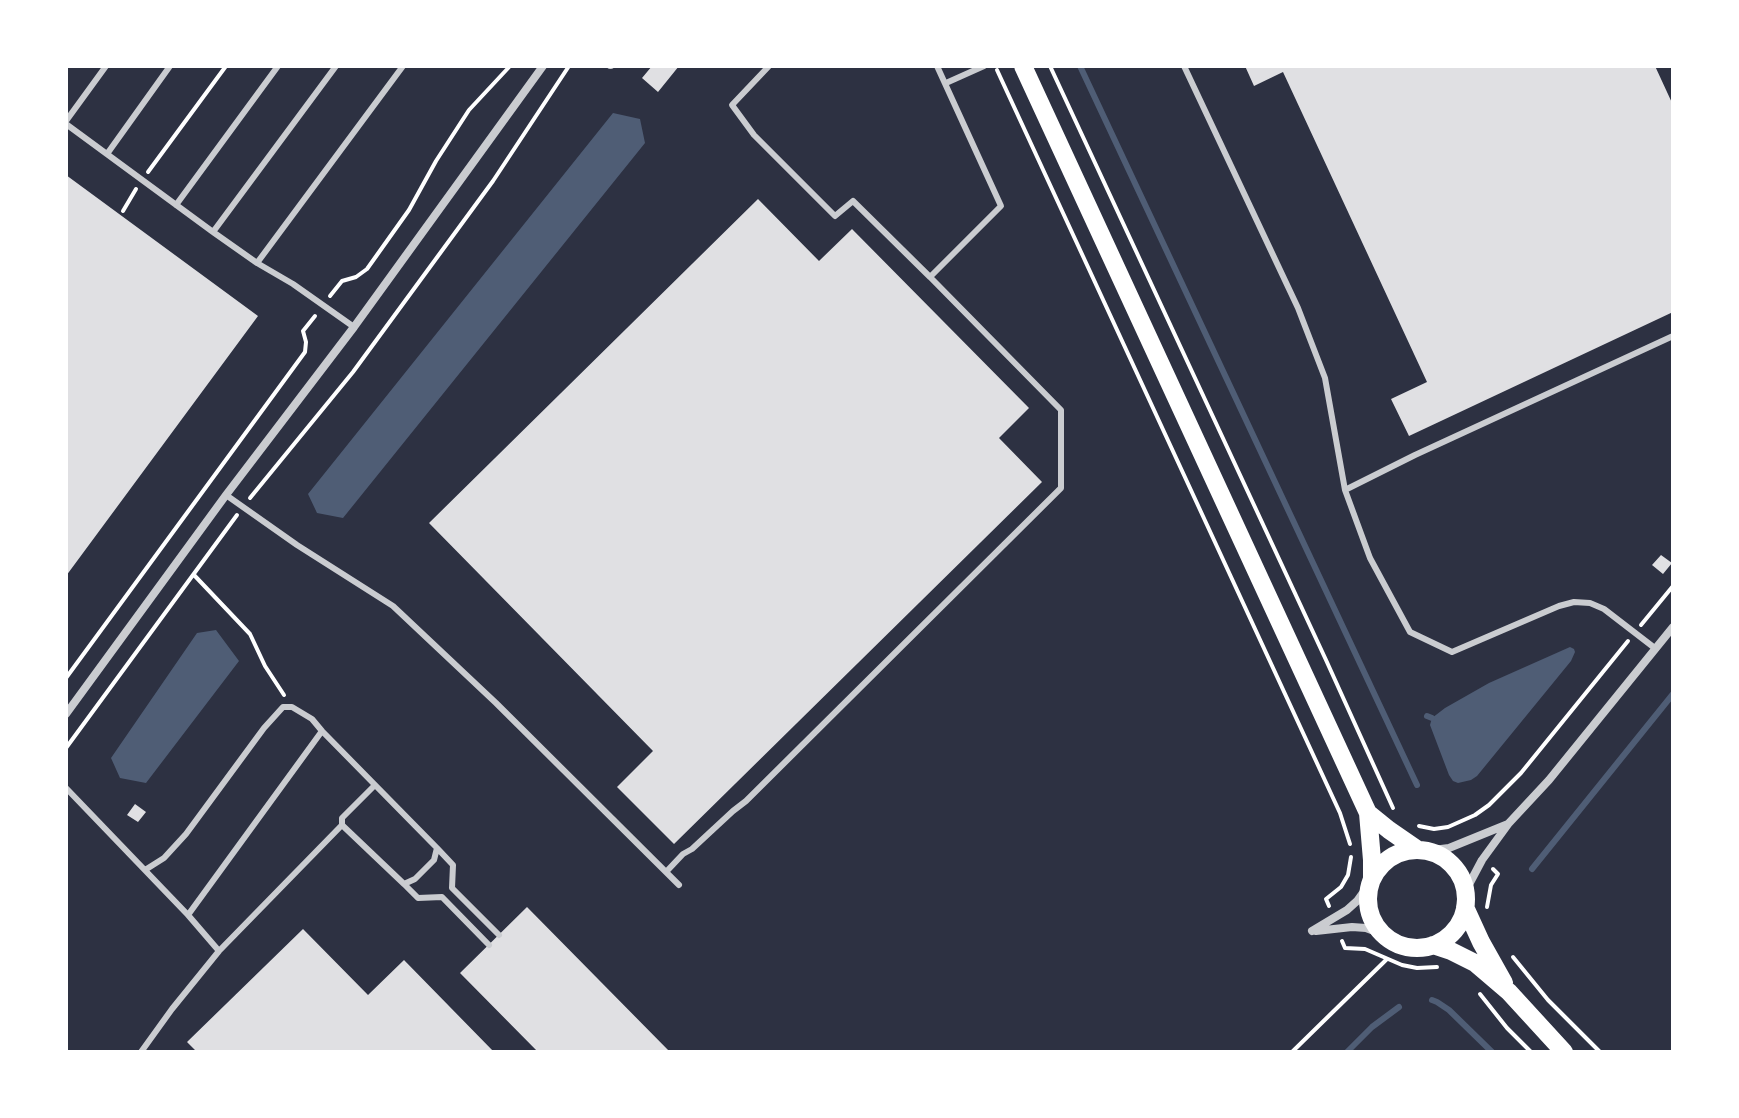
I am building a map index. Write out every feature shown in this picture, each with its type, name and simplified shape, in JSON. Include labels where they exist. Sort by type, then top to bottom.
[{"type":"main road","points":[[1023,66],[1368,813],[1372,860],[1368,897],[1374,924],[1382,934],[1405,946],[1419,948],[1433,945],[1454,931],[1461,920],[1465,900]]},
{"type":"main road","points":[[1368,813],[1389,830],[1422,850],[1443,857],[1453,866],[1461,878],[1465,900],[1481,942],[1509,992]]},
{"type":"main road","points":[[1371,881],[1388,859],[1402,852],[1422,850]]},
{"type":"main road","points":[[1433,945],[1475,963],[1509,992],[1564,1052]]},
{"type":"street","points":[[66,714],[354,327],[543,66]]},
{"type":"street","points":[[1465,900],[1482,860],[1509,823],[1549,780],[1673,627]]},
{"type":"street","points":[[1422,850],[1449,848],[1509,823]]},
{"type":"street","points":[[1371,881],[1347,910],[1312,931],[1352,927],[1382,934]]},
{"type":"lane","points":[[106,66],[66,123],[213,232],[354,327]]},
{"type":"lane","points":[[107,154],[170,66]]},
{"type":"lane","points":[[176,205],[278,66]]},
{"type":"lane","points":[[213,232],[336,66]]},
{"type":"lane","points":[[257,263],[403,66]]},
{"type":"lane","points":[[666,872],[746,801],[1061,488],[1061,410],[853,201],[835,216],[754,135],[732,105],[769,66]]},
{"type":"lane","points":[[930,277],[1001,206],[937,66]]},
{"type":"lane","points":[[946,83],[984,66]]},
{"type":"lane","points":[[1184,66],[1298,308],[1325,378],[1345,490],[1370,558],[1410,632],[1452,652],[1559,606],[1574,602],[1590,603],[1604,609],[1656,649]]},
{"type":"lane","points":[[1345,490],[1673,336]]},
{"type":"lane","points":[[226,495],[393,606],[496,703],[679,885]]},
{"type":"lane","points":[[145,870],[164,858],[186,834],[264,728],[283,707],[292,707],[312,719],[453,865],[452,888],[499,935]]},
{"type":"lane","points":[[188,915],[322,731]]},
{"type":"lane","points":[[141,1052],[219,951],[342,825],[342,818],[375,785]]},
{"type":"lane","points":[[66,788],[219,951]]},
{"type":"lane","points":[[342,825],[418,898],[442,897],[489,945]]},
{"type":"lane","points":[[404,884],[415,879],[434,860],[437,848]]},
{"type":"path","points":[[123,211],[142,180],[226,66]]},
{"type":"path","points":[[342,281],[356,277],[367,269],[409,210],[469,110],[510,66]]},
{"type":"path","points":[[274,467],[353,372],[493,181],[569,66]]},
{"type":"path","points":[[995,66],[1340,813],[1351,846],[1351,861],[1341,887],[1326,899]]},
{"type":"path","points":[[1050,66],[1394,810]]},
{"type":"path","points":[[66,678],[305,352],[303,331]]},
{"type":"path","points":[[66,748],[217,542]]},
{"type":"path","points":[[193,575],[250,634],[265,666],[292,707]]},
{"type":"path","points":[[1665,596],[1673,586]]},
{"type":"path","points":[[1412,824],[1423,828],[1448,827],[1489,805],[1521,773],[1607,668]]},
{"type":"path","points":[[1489,919],[1487,897],[1498,874]]},
{"type":"path","points":[[1345,948],[1365,949],[1402,965],[1445,969]]},
{"type":"path","points":[[1511,953],[1548,1000],[1600,1052]]},
{"type":"path","points":[[1292,1052],[1387,959]]},
{"type":"path","points":[[1473,986],[1531,1052]]},
{"type":"water","points":[[613,113],[640,119],[645,143],[343,518],[317,513],[308,494]]},
{"type":"water","points":[[216,630],[239,661],[146,783],[120,778],[111,758],[197,633]]},
{"type":"water","points":[[1570,647],[1575,652],[1571,661],[1477,776],[1458,783],[1453,781],[1430,725],[1432,718],[1489,683]]},
{"type":"building","points":[[652,66],[679,66],[658,92],[642,78]]},
{"type":"building","points":[[1245,66],[1655,66],[1673,105],[1673,312],[1409,436],[1391,399],[1427,382],[1283,72],[1254,86]]},
{"type":"building","points":[[66,175],[258,316],[66,576]]},
{"type":"building","points":[[758,199],[819,261],[852,229],[1029,408],[999,438],[1042,482],[674,844],[617,787],[653,751],[429,523]]},
{"type":"building","points":[[1661,555],[1672,563],[1663,574],[1652,565]]},
{"type":"building","points":[[135,804],[146,812],[138,822],[127,815]]},
{"type":"building","points":[[527,907],[670,1052],[538,1052],[460,973]]},
{"type":"building","points":[[303,929],[368,995],[404,960],[494,1052],[197,1052],[187,1042]]},
{"type":"waterway","points":[[1080,66],[1417,785]]},
{"type":"waterway","points":[[1532,869],[1673,694]]},
{"type":"waterway","points":[[1427,716],[1432,718]]},
{"type":"waterway","points":[[1432,1000],[1449,1010],[1492,1052]]},
{"type":"waterway","points":[[1347,1052],[1372,1027],[1399,1007]]}]
